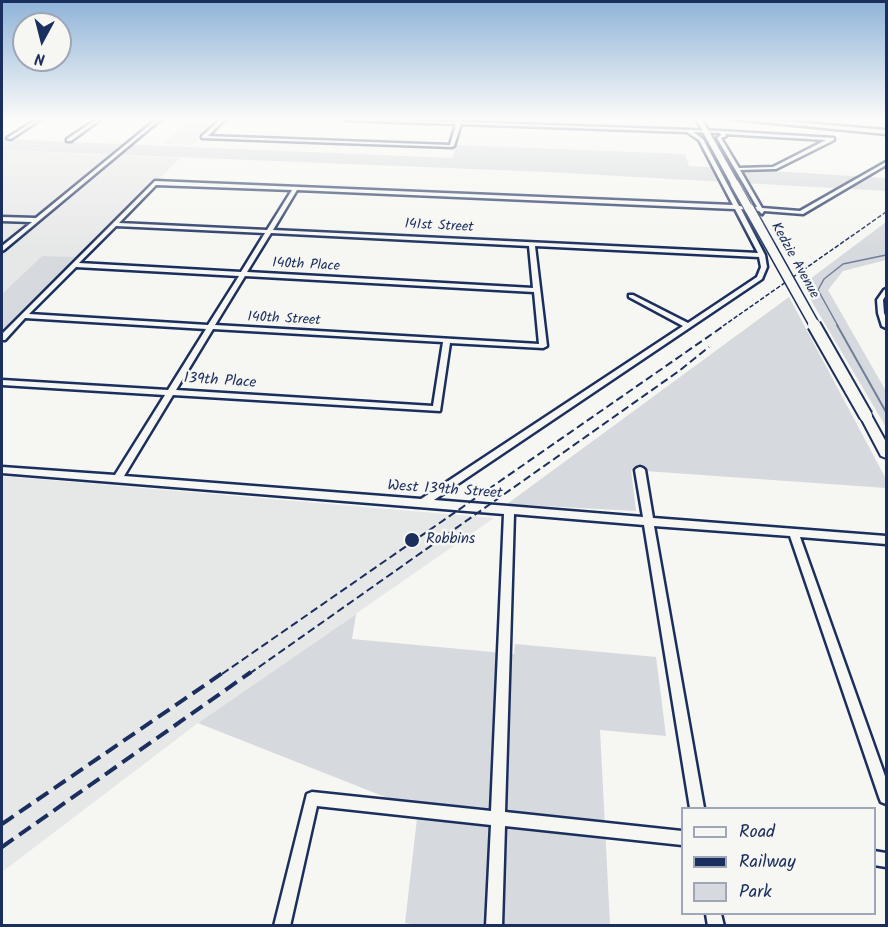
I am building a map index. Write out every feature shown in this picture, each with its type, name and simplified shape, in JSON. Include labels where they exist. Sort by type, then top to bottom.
[{"type":"main road","name":"Kedzie Avenue","points":[[724,162],[886,453]]},
{"type":"street","points":[[2,249],[107,162]]},
{"type":"street","points":[[421,504],[760,278],[764,267],[762,255],[712,162]]},
{"type":"street","points":[[734,162],[762,212]]},
{"type":"street","points":[[738,169],[774,168],[785,162]]},
{"type":"street","points":[[2,338],[155,183],[736,207],[762,212],[801,213],[886,163]]},
{"type":"street","points":[[117,480],[295,189]]},
{"type":"street","points":[[2,219],[37,220]]},
{"type":"street","name":"141st Street","points":[[114,224],[762,255]]},
{"type":"street","points":[[532,244],[537,290]]},
{"type":"street","name":"140th Place","points":[[74,265],[537,290]]},
{"type":"street","name":"140th Street","points":[[23,316],[543,346],[537,290]]},
{"type":"street","points":[[886,291],[880,300],[881,314],[886,326]]},
{"type":"street","points":[[631,296],[688,326]]},
{"type":"street","name":"139th Place","points":[[2,382],[437,409],[447,341]]},
{"type":"street","name":"West 139th Street","points":[[2,470],[886,540]]},
{"type":"street","points":[[640,470],[697,807]]},
{"type":"street","points":[[494,926],[496,818],[509,511]]},
{"type":"street","points":[[793,532],[886,797]]},
{"type":"street","points":[[282,926],[312,799],[681,838]]},
{"type":"shaded area","points":[[2,162],[176,162],[81,258],[42,256],[2,294]]},
{"type":"shaded area","points":[[2,476],[494,518],[198,723],[2,872]]},
{"type":"green space","points":[[306,162],[688,162],[689,166],[886,178],[886,191],[547,172]]},
{"type":"green space","points":[[886,222],[886,260],[843,271],[828,290],[886,391],[886,427],[802,285]]},
{"type":"green space","points":[[42,256],[76,257],[2,333],[2,294]]},
{"type":"green space","points":[[789,297],[886,479],[886,488],[631,470],[636,511],[507,504]]},
{"type":"green space","points":[[356,614],[352,639],[514,654],[515,644],[656,657],[666,736],[600,730],[610,925],[423,926],[405,923],[418,810],[198,723]]},
{"type":"waterway","points":[[838,326],[818,290],[824,279],[843,264],[886,255]]},
{"type":"waterway","points":[[837,325],[886,412]]},
{"type":"railway","points":[[723,326],[886,212]]},
{"type":"railway","points":[[222,674],[725,325]]},
{"type":"railway","points":[[249,674],[679,371],[709,347]]},
{"type":"railway","points":[[2,824],[224,672]]},
{"type":"railway","points":[[2,847],[251,672]]},
{"type":"place","name":"Robbins","points":[[412,540]]}]
